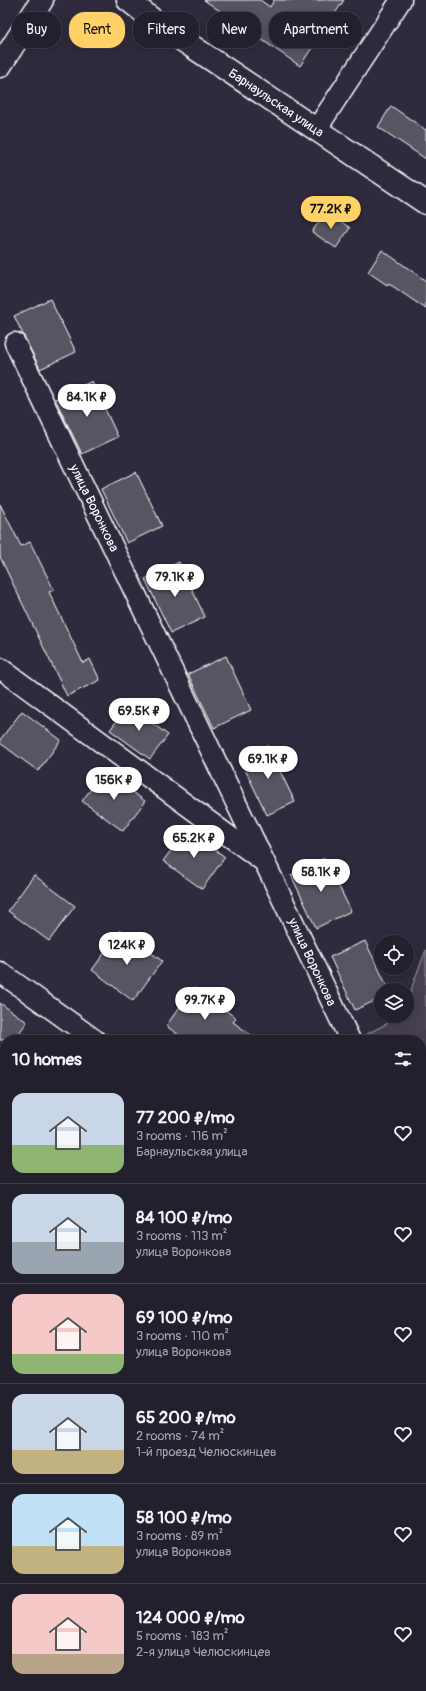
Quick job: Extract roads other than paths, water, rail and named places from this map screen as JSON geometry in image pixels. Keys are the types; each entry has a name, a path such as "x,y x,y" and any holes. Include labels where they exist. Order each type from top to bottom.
{"main road":[{"path":"0,66 42,0"},
{"name":"Барнаульская улица","path":"128,0 157,22 426,203"}],"street":[{"path":"316,130 401,0"},
{"name":"улица Воронкова","path":"15,343 348,1035"},
{"path":"0,668 265,863"},
{"path":"0,972 88,1035"}]}
